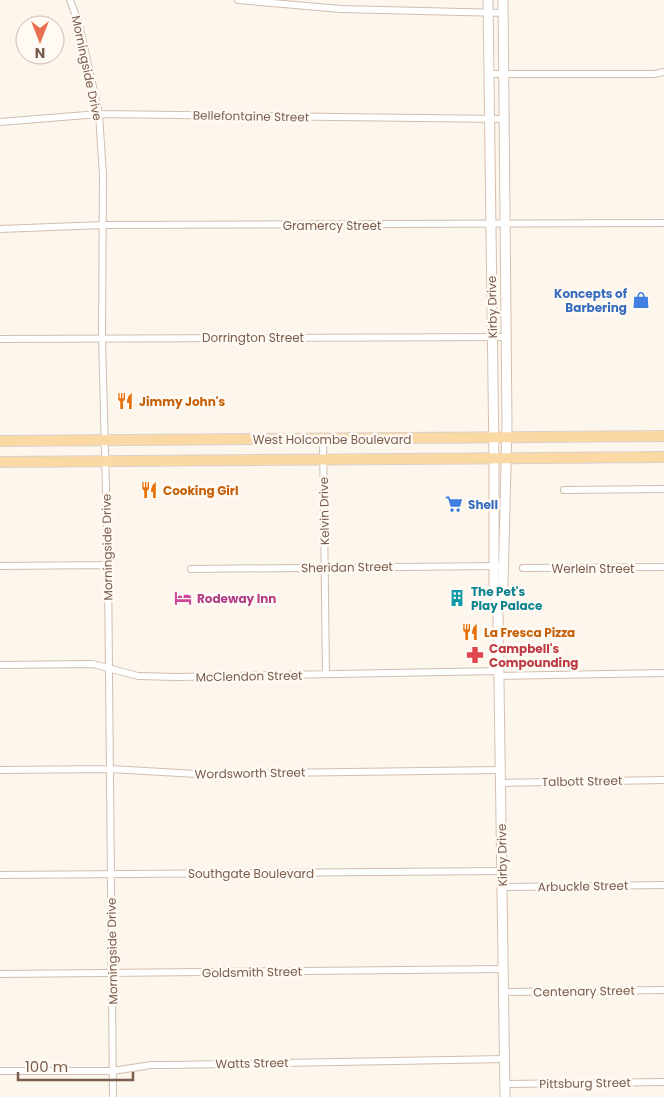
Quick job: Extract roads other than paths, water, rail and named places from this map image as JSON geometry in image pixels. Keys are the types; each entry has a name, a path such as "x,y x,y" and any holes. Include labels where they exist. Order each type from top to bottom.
{"main road":[{"name":"Kirby Drive","path":"488,0 494,459 493,566 498,613 505,1097"},
{"name":"Kirby Drive","path":"498,613 503,586 506,438 503,0"},
{"name":"West Holcombe Boulevard","path":"0,441 664,436"},
{"name":"West Holcombe Boulevard","path":"0,462 664,457"}],"street":[{"name":"Morningside Drive","path":"70,0 79,24 99,114 103,176 102,338 108,565 113,1097"},
{"path":"238,0 342,9 503,13"},
{"path":"489,74 654,74 664,72"},
{"name":"Bellefontaine Street","path":"0,122 99,114 503,119"},
{"name":"Gramercy Street","path":"0,229 103,225 664,223"},
{"name":"Dorrington Street","path":"0,338 506,337"},
{"name":"Kelvin Drive","path":"323,439 326,674"},
{"path":"564,490 664,489"},
{"path":"0,566 108,565"},
{"name":"Sheridan Street","path":"191,569 503,566"},
{"name":"Werlein Street","path":"523,568 664,568"},
{"name":"McClendon Street","path":"0,665 93,664 130,674 155,676 664,673"},
{"name":"Wordsworth Street","path":"0,770 110,769 196,774 500,770"},
{"name":"Talbott Street","path":"501,783 664,780"},
{"name":"Southgate Boulevard","path":"0,875 502,871"},
{"name":"Arbuckle Street","path":"502,887 664,885"},
{"name":"Goldsmith Street","path":"0,974 504,969"},
{"name":"Centenary Street","path":"504,992 664,990"},
{"name":"Watts Street","path":"0,1071 113,1071 170,1064 505,1059"},
{"name":"Pittsburg Street","path":"505,1084 664,1082"}],"place":[{"name":"Koncepts of Barbering","path":"641,300"},
{"name":"Jimmy John's","path":"125,401"},
{"name":"Cooking Girl","path":"149,490"},
{"name":"Shell","path":"454,504"},
{"name":"Rodeway Inn","path":"183,598"},
{"name":"The Pet's Play Palace","path":"457,598"},
{"name":"La Fresca Pizza","path":"470,632"},
{"name":"Campbell's Compounding","path":"475,655"}]}
